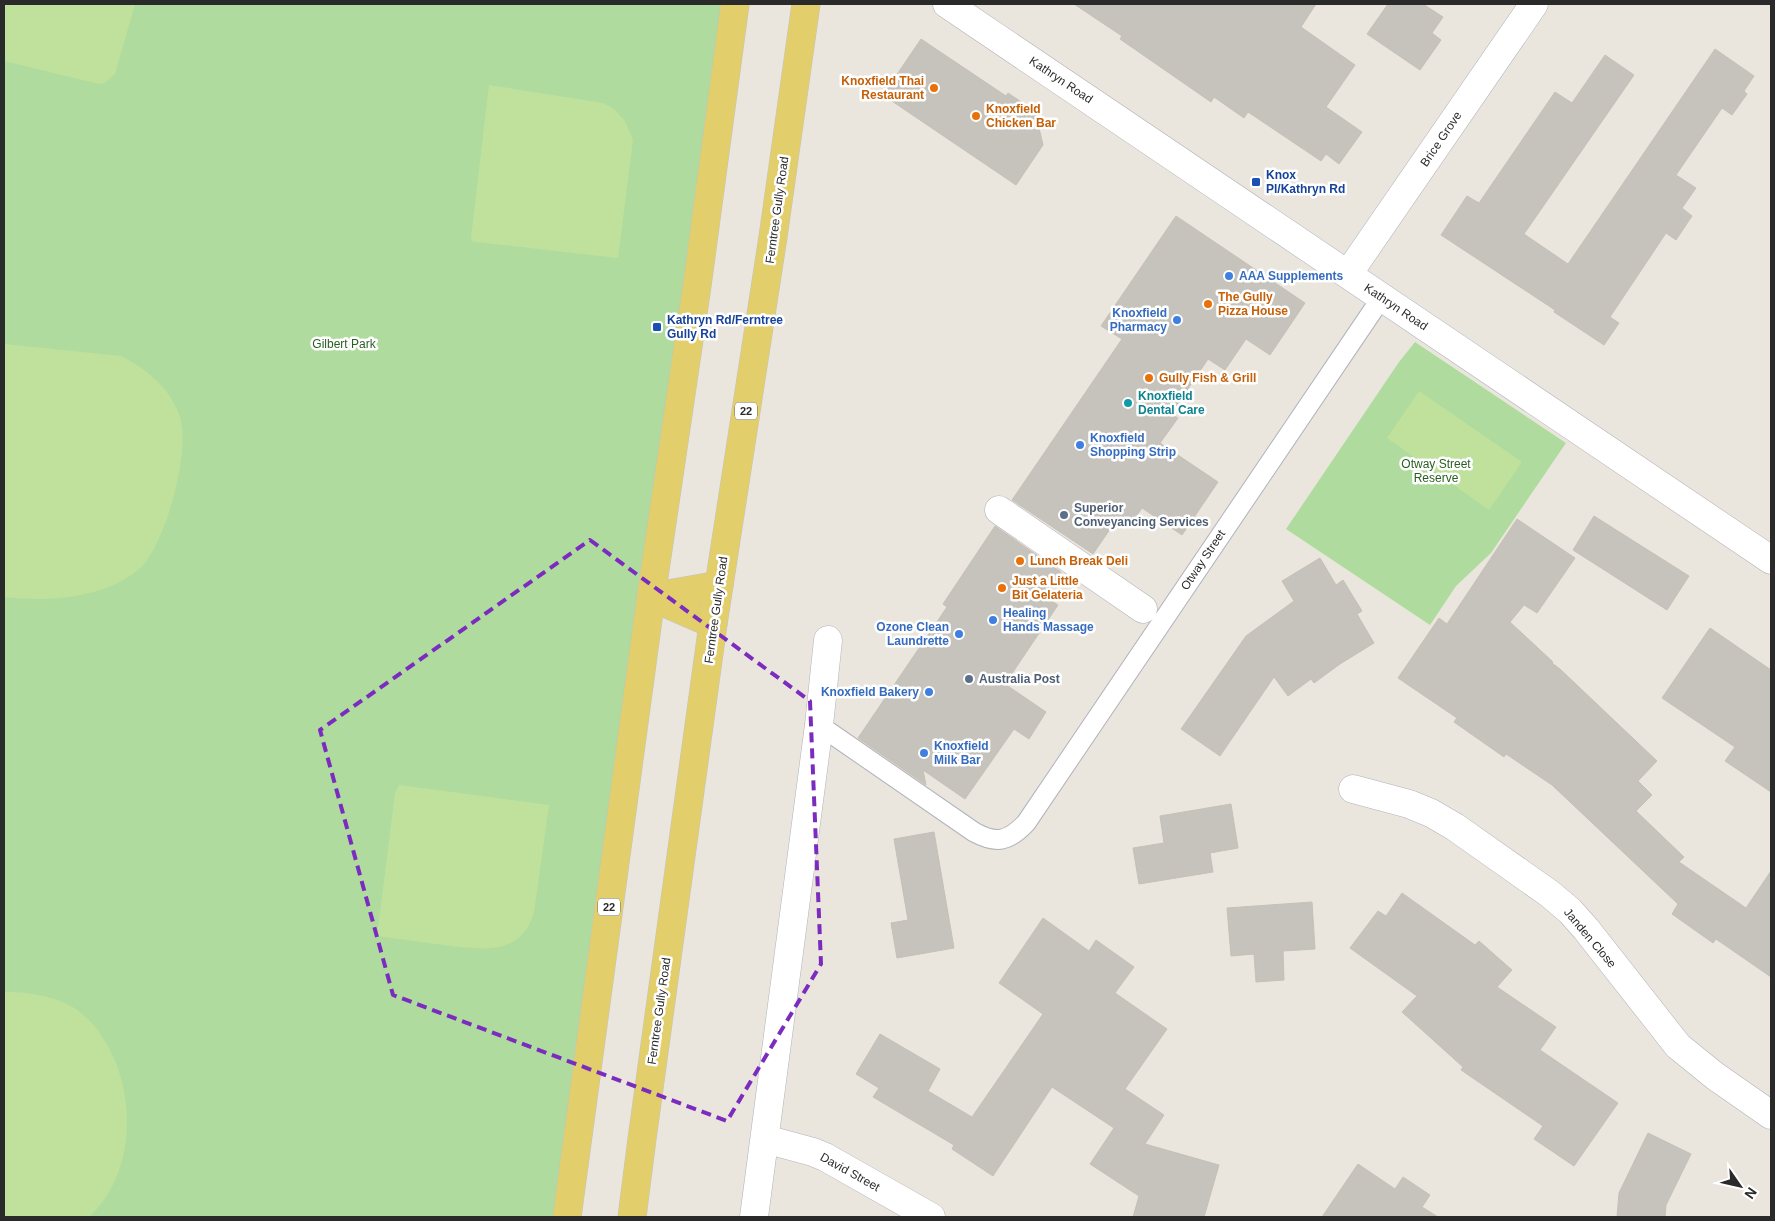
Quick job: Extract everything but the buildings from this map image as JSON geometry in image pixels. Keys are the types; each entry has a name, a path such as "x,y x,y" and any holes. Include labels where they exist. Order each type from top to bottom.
{"main road":[{"name":"22","path":"567,1217 735,4"},
{"name":"Ferntree Gully Road","path":"632,1217 713,624 774,237 806,4"},
{"path":"652,597 719,585"},
{"path":"652,597 713,624"}],"street":[{"name":"Kathryn Road","path":"947,4 1771,560"},
{"name":"Brice Grove","path":"1348,274 1534,4"},
{"path":"999,510 1143,609"},
{"path":"754,1217 819,725 828,640"},
{"name":"Janden Close","path":"1353,788 1409,804 1431,813 1456,827 1550,894 1570,911 1586,929 1678,1046 1715,1076 1771,1115"},
{"name":"David Street","path":"765,1138 825,1157 930,1217"}],"lane":[{"name":"Otway Street","path":"819,725 983,837 997,840 1013,835 1026,824 1382,297"}],"highlighted area":[{"path":"590,540 810,701 821,964 727,1121 393,995 320,730"}],"green space":[{"name":"Gilbert Park","path":"4,4 735,4 567,1217 4,1217"},
{"path":"4,4 135,4 115,74 104,83 99,84 4,61"},
{"path":"489,85 603,103 614,109 625,121 633,140 618,258 473,242 471,238"},
{"name":"Otway Street Reserve","path":"1415,342 1566,443 1491,553 1456,586 1430,625 1286,529 1399,362"},
{"path":"4,344 121,356 140,367 156,380 176,407 180,417 182,432 182,452 173,498 158,542 148,559 138,570 124,580 91,593 74,596 38,599 4,597"},
{"path":"1419,391 1522,462 1489,510 1387,438"},
{"path":"399,785 549,805 534,912 528,927 520,937 509,944 498,947 471,948 377,936 395,793"},
{"path":"4,992 47,997 78,1010 103,1038 116,1062 124,1089 127,1117 125,1145 118,1172 106,1196 89,1217 4,1217"}],"place":[{"name":"Knoxfield Thai Restaurant","path":"934,88"},
{"name":"Knoxfield Chicken Bar","path":"976,116"},
{"name":"Knox Pl/Kathryn Rd","path":"1256,182"},
{"name":"AAA Supplements","path":"1229,276"},
{"name":"The Gully Pizza House","path":"1208,304"},
{"name":"Knoxfield Pharmacy","path":"1177,320"},
{"name":"Kathryn Rd/Ferntree Gully Rd","path":"657,327"},
{"name":"Gully Fish & Grill","path":"1149,378"},
{"name":"Knoxfield Dental Care","path":"1128,403"},
{"name":"Knoxfield Shopping Strip","path":"1080,445"},
{"name":"Superior Conveyancing Services","path":"1064,515"},
{"name":"Lunch Break Deli","path":"1020,561"},
{"name":"Just a Little Bit Gelateria","path":"1002,588"},
{"name":"Healing Hands Massage","path":"993,620"},
{"name":"Ozone Clean Laundrette","path":"959,634"},
{"name":"Australia Post","path":"969,679"},
{"name":"Knoxfield Bakery","path":"929,692"},
{"name":"Knoxfield Milk Bar","path":"924,753"}]}
